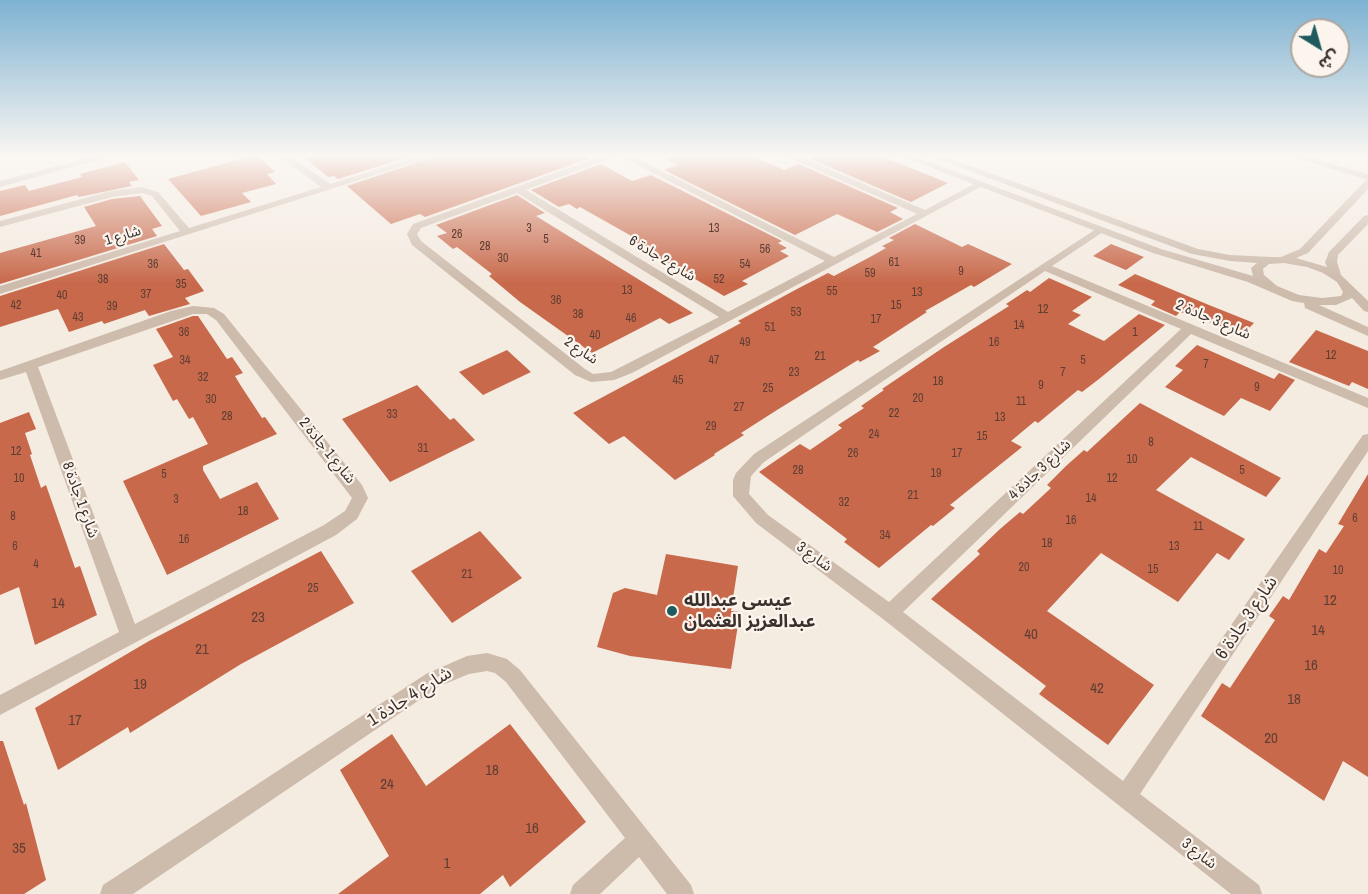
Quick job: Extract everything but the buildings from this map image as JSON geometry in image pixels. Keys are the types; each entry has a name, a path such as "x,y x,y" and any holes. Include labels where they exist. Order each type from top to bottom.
{"street":[{"path":"0,224 94,199"},
{"path":"158,199 187,232"},
{"name":"شارع 1","path":"0,290 294,199"},
{"name":"شارع 2","path":"494,199 422,224 414,229 412,237 416,243 586,375 600,378 620,374 952,199"},
{"name":"شارع 2 جادة 6","path":"533,199 728,317"},
{"path":"709,199 832,261"},
{"path":"890,199 924,213"},
{"path":"1016,199 1176,258 1272,288 1368,332"},
{"path":"1051,199 1196,252 1230,258 1310,264 1335,275 1368,308"},
{"path":"1272,288 1261,279 1257,272 1258,265 1301,253 1352,199"},
{"path":"1335,275 1331,262 1333,254 1368,218"},
{"path":"1331,220 1357,229"},
{"name":"شارع 3","path":"1099,230 759,458 744,473 741,480 741,496 750,508 890,613 1250,894"},
{"name":"شارع 3 جادة 2","path":"1044,267 1368,403"},
{"path":"1287,295 1305,300 1329,302 1346,298 1348,288"},
{"name":"شارع 1 جادة 2","path":"0,376 175,314 200,310 214,312 359,493 359,503 356,509 330,530 0,705"},
{"name":"شارع 3 جادة 4","path":"890,613 1190,328"},
{"name":"شارع 1 جادة 8","path":"30,365 130,636"},
{"name":"شارع 3 جادة 6","path":"1125,797 1368,439"},
{"name":"شارع 4 جادة 1","path":"112,894 426,684 476,662 494,663 510,673 682,894"},
{"path":"582,894 640,840"}],"place":[{"name":"عيسى عبدالله عبدالعزيز العثمان","path":"672,611"}]}
